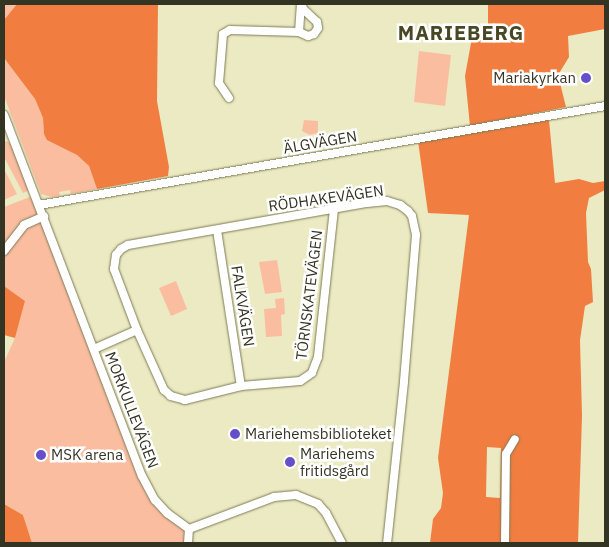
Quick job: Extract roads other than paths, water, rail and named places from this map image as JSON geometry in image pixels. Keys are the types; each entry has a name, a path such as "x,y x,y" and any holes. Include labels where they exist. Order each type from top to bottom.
{"street":[{"path":"229,98 219,83 218,71 221,40 226,31 298,32 308,36 314,34 318,28 315,19 304,10 301,4"},
{"path":"298,32 301,4"},
{"name":"ÄLGVÄGEN","path":"39,205 605,106"},
{"name":"MORKULLEVÄGEN","path":"4,115 7,135 44,216 147,487 168,513 190,529"},
{"name":"RÖDHAKEVÄGEN","path":"137,330 114,268 116,254 128,245 387,201 400,204 412,216 416,235 404,382 387,543"},
{"name":"TÖRNSKATEVÄGEN","path":"137,330 164,390 171,396 185,400 241,386 300,381 306,378 314,369 322,320 334,210"},
{"path":"4,251 24,225 44,216"},
{"name":"FALKVÄGEN","path":"216,230 241,386"},
{"path":"94,348 137,330"},
{"path":"505,543 506,454 515,439"},
{"path":"188,543 190,529 274,497 296,495 318,504 326,513 342,543"}],"place":[{"name":"Mariakyrkan","path":"586,78"},
{"name":"Mariehemsbiblioteket","path":"235,434"},
{"name":"MSK arena","path":"41,455"},
{"name":"Mariehems fritidsgård","path":"290,462"}],"district":[{"name":"MARIEBERG","path":"461,32"}]}
